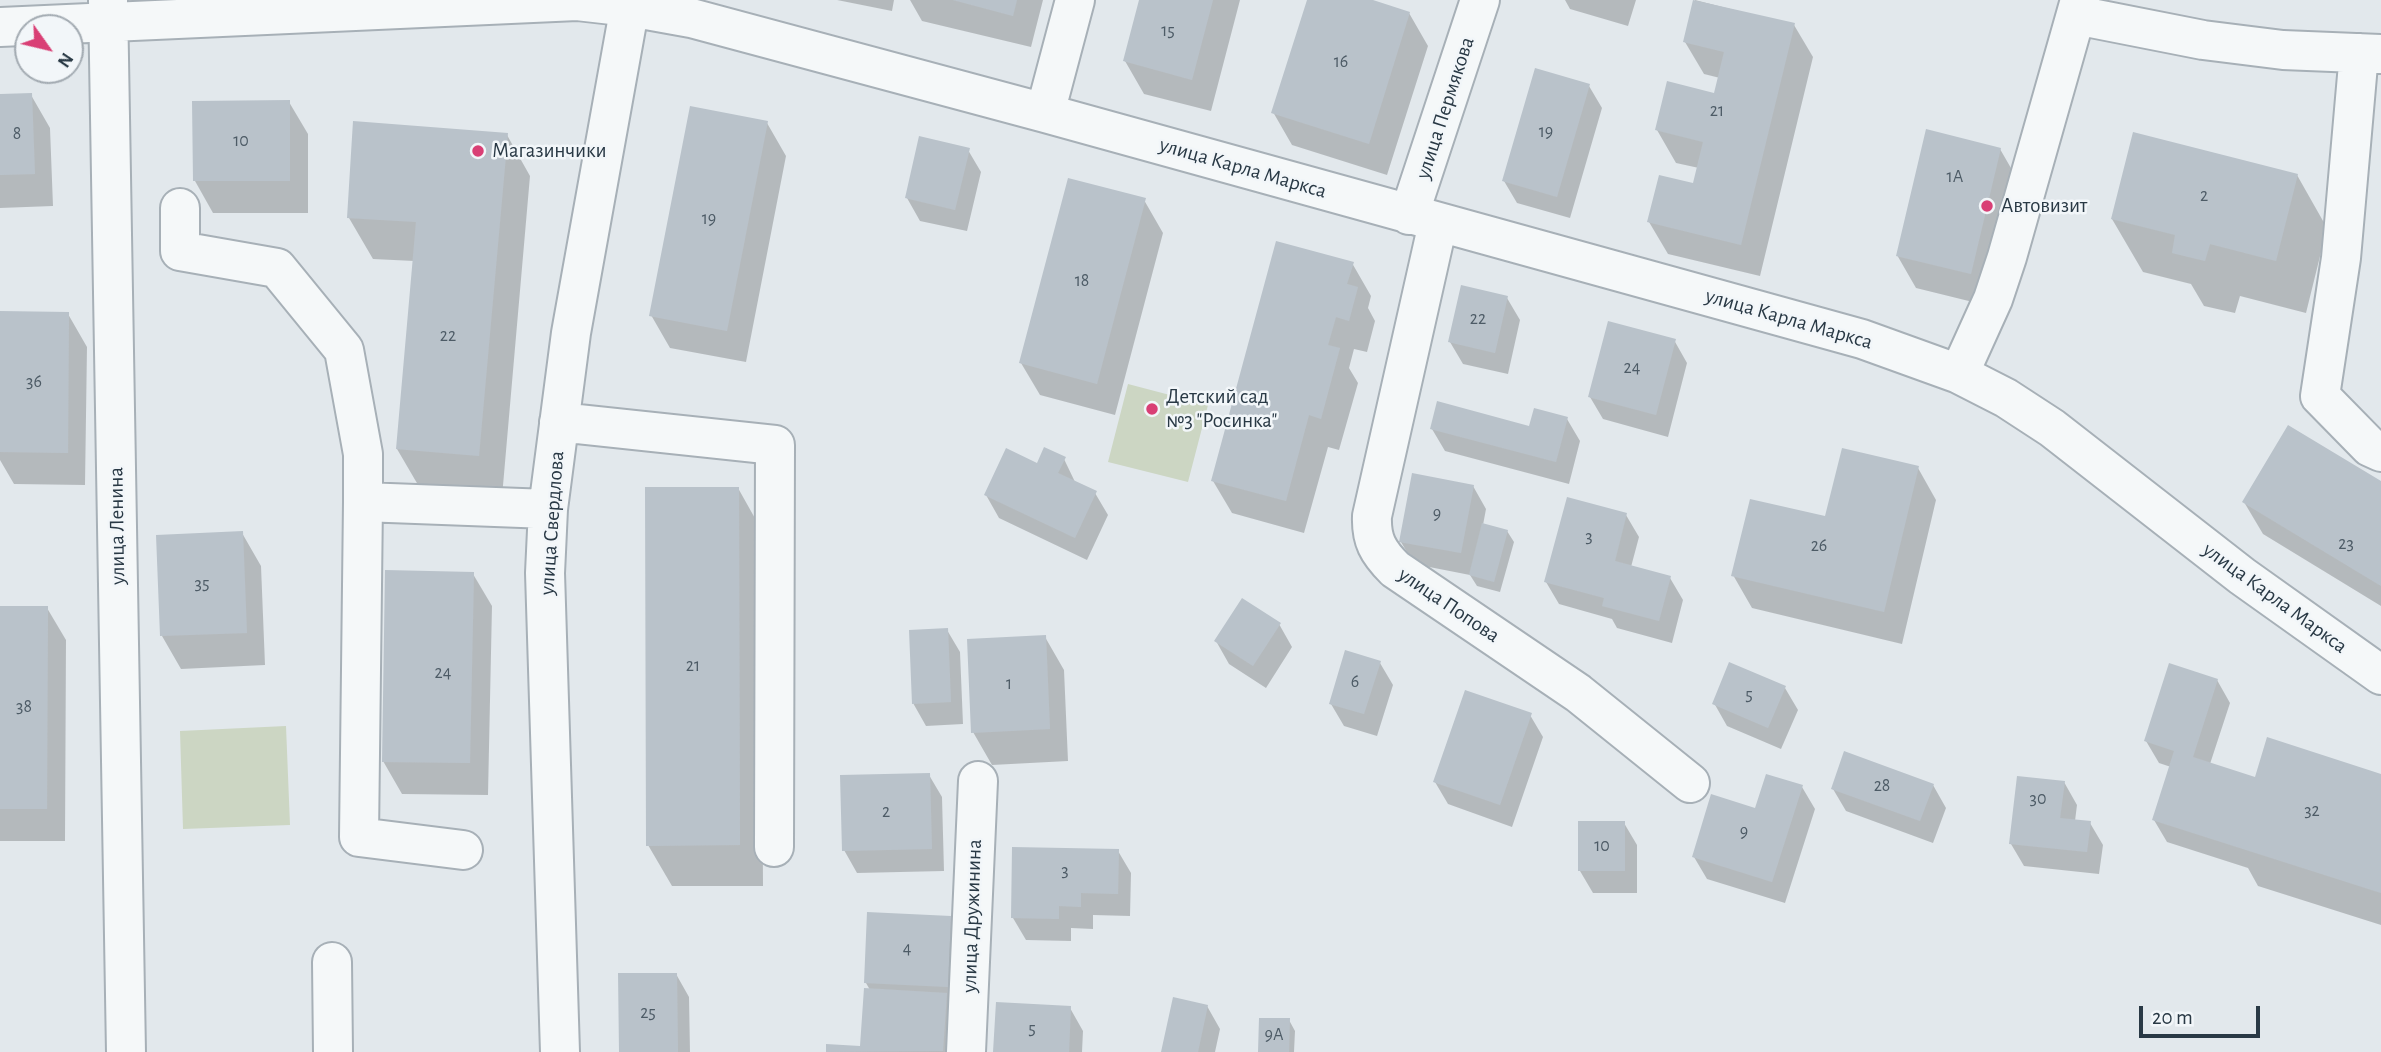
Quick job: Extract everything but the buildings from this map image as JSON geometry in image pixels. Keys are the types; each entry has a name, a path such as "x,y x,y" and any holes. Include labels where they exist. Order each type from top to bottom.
{"street":[{"path":"1045,113 1076,0"},
{"name":"улица Пермякова","path":"1424,219 1480,0"},
{"name":"улица Карла Маркса","path":"0,27 108,10 577,1 631,3 1045,113 1862,339 1959,374 2006,398 2052,428 2242,576 2381,675"},
{"name":"улица Свердлова","path":"560,1052 545,573 548,509 571,333 631,3"},
{"path":"1959,374 1993,299 2007,257 2078,8 2203,40 2283,50 2370,54 2320,396 2370,447 2381,452"},
{"name":"улица Ленина","path":"108,10 126,1052"},
{"path":"180,208 180,251 277,268 344,350 363,454 359,837 463,850"},
{"name":"улица Попова","path":"1424,219 1371,538 1382,556 1395,569 1578,693 1690,783"},
{"path":"559,422 775,445 774,847"},
{"path":"363,502 548,509"},
{"name":"улица Дружинина","path":"967,1052 978,781"},
{"path":"332,962 333,1052"}],"green space":[{"path":"1128,384 1208,405 1188,482 1108,462"},
{"path":"286,726 290,825 183,829 180,731"}],"place":[{"name":"Магазинчики","path":"478,151"},
{"name":"Автовизит","path":"1987,206"},
{"name":"Детский сад №3 \"Росинка\"","path":"1152,409"}]}
